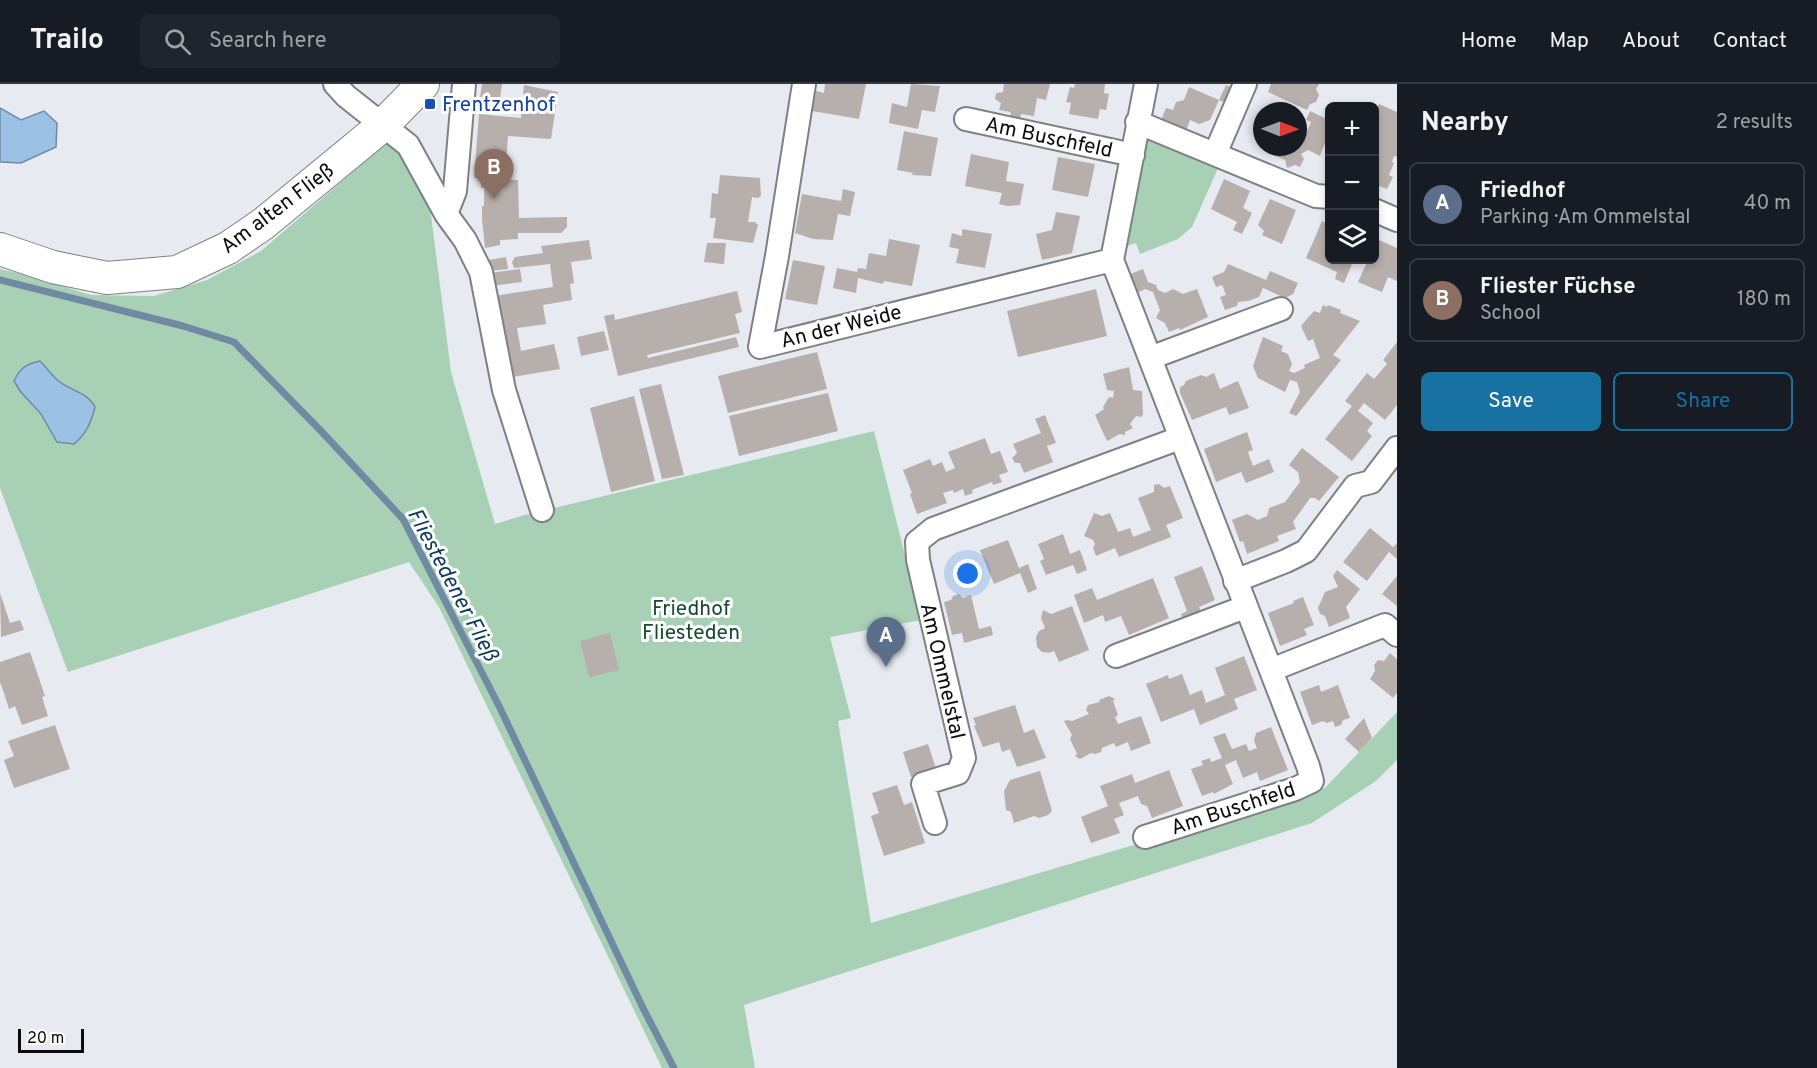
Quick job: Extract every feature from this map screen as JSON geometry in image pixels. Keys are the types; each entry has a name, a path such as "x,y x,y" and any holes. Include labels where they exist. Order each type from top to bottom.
{"main road":[{"name":"Am alten Fließ","path":"0,249 53,267 107,278 177,272 228,248 263,224 382,126 423,84"}],"street":[{"path":"335,84 345,96 408,145 446,214 465,240 481,272 504,390 542,510"},
{"path":"446,214 455,191 464,84"},
{"name":"An der Weide","path":"804,84 777,256 760,346 1112,260"},
{"name":"Am Buschfeld","path":"1145,837 1312,782 1308,766 1112,260 1146,84"},
{"path":"1215,154 1245,84"},
{"name":"Am Buschfeld","path":"966,119 1133,155"},
{"path":"1137,122 1316,196 1325,197"},
{"path":"1150,358 1281,309"},
{"name":"Am Ommelstal","path":"935,823 923,784 958,772 964,758 918,560 917,542 933,529 1180,438"},
{"path":"1235,581 1306,551 1355,486 1371,482 1397,448"},
{"path":"1116,656 1245,607"},
{"path":"1271,670 1385,625 1397,635"}],"green space":[{"path":"1152,137 1219,166 1192,227 1178,239 1140,254 1136,243 1121,248 1147,138"},
{"name":"Friedhof Fliesteden","path":"391,139 429,199 451,372 495,524 874,431 921,620 830,637 851,718 838,721 871,923 1325,788 1397,712 1397,760 1376,781 1312,823 744,1005 755,1068 662,1068 439,607 409,562 68,672 0,488 0,269 91,295 154,296 207,280 261,251"}],"water":[{"path":"0,108 21,120 44,111 57,123 56,147 21,163 0,162"},
{"path":"40,361 56,379 83,394 95,407 88,428 74,444 57,442 41,414 14,381 24,367"}],"building":[{"path":"482,84 502,84 500,99 480,97"},
{"path":"825,84 866,84 859,119 812,111 816,91 824,93"},
{"path":"911,84 940,86 935,112 922,110 918,129 889,123 892,103 907,107"},
{"path":"1004,84 1050,84 1046,100 1037,98 1034,116 1021,114 1020,120 1010,117 1011,112 999,110 1001,103 995,99 996,93 1003,92"},
{"path":"1075,84 1105,84 1104,93 1109,94 1106,110 1100,109 1098,119 1069,114 1071,103 1066,102 1070,87 1074,88"},
{"path":"1271,84 1319,84 1316,89 1319,95 1316,102 1310,104 1307,110 1307,102 1290,102 1268,92"},
{"path":"524,85 558,92 551,139 508,136 505,179 518,180 519,218 567,217 567,227 561,233 518,233 518,239 500,240 500,245 485,248 482,219 484,188 481,188 481,178 474,178 479,114 521,118"},
{"path":"1226,85 1235,89 1228,104 1219,100"},
{"path":"1189,87 1219,100 1210,120 1199,124 1190,120 1186,131 1161,120 1166,108 1173,110 1176,102 1184,100"},
{"path":"1379,104 1397,112 1397,157 1394,156 1392,162 1394,163 1389,175 1393,177 1387,189 1379,186"},
{"path":"1310,111 1325,118 1325,143 1320,156 1307,151 1307,131 1311,122 1307,120"},
{"path":"904,131 938,138 931,176 912,175 913,173 897,170"},
{"path":"971,154 1009,162 1006,181 1024,184 1020,205 999,204 1002,193 965,186"},
{"path":"1276,156 1302,156 1304,159 1300,167 1295,165 1287,168 1285,160"},
{"path":"1058,157 1095,164 1088,197 1052,190"},
{"path":"720,175 760,178 761,196 752,197 748,222 755,222 758,225 753,243 713,238 716,218 710,218 712,193 718,194"},
{"path":"1224,179 1250,191 1243,208 1252,213 1242,234 1233,230 1237,222 1211,209"},
{"path":"843,189 855,192 850,216 838,214 833,240 813,239 795,233 802,194 841,201"},
{"path":"1270,199 1296,210 1282,244 1262,235 1264,231 1258,225"},
{"path":"1056,212 1080,216 1072,253 1042,260 1036,234 1052,230"},
{"path":"1322,221 1325,223 1325,264 1352,264 1344,283 1335,279 1337,272 1306,258"},
{"path":"962,229 992,234 985,268 956,263 959,249 949,247 952,233 962,236"},
{"path":"889,239 920,245 912,286 884,281 883,284 858,278 856,293 833,288 837,268 857,272 858,268 866,269 869,253 886,256"},
{"path":"589,240 592,259 571,262 574,283 570,284 572,300 543,305 546,324 517,328 521,351 554,344 560,369 506,378 494,296 553,287 550,264 514,268 512,262 515,257 543,253 541,246"},
{"path":"1379,240 1397,248 1397,281 1388,277 1382,292 1358,282 1366,264 1379,264"},
{"path":"707,243 726,243 724,264 704,262"},
{"path":"506,257 508,269 489,271 488,260"},
{"path":"793,260 825,266 817,305 785,299"},
{"path":"1228,264 1266,280 1270,271 1298,283 1293,294 1285,298 1263,288 1259,297 1238,302 1237,306 1225,310 1220,297 1226,295 1222,285 1216,287 1212,277 1224,272"},
{"path":"520,269 522,282 492,286 490,273"},
{"path":"1143,269 1148,282 1156,285 1158,290 1165,293 1173,289 1183,294 1197,289 1208,317 1180,330 1179,328 1169,332 1165,323 1156,318 1160,310 1153,292 1145,289 1135,294 1128,275"},
{"path":"1096,289 1107,336 1018,357 1007,311"},
{"path":"737,291 742,312 735,314 740,333 647,355 648,358 736,337 739,347 618,376 604,316 614,314 615,320"},
{"path":"1323,305 1341,310 1340,313 1360,321 1333,355 1341,360 1296,416 1289,413 1300,392 1297,382 1290,380 1285,392 1258,378 1253,366 1263,337 1283,346 1281,351 1288,354 1292,364 1289,371 1294,373 1305,368 1304,365 1320,358 1313,339 1308,341 1301,326 1314,311 1320,313"},
{"path":"604,331 609,350 581,356 577,337"},
{"path":"1397,342 1397,405 1385,420 1364,403 1358,411 1373,423 1367,431 1372,436 1352,461 1325,439 1352,406 1345,401 1367,373 1374,379 1387,364 1383,360"},
{"path":"817,352 827,389 728,413 718,376"},
{"path":"1129,367 1133,390 1142,391 1143,414 1141,417 1136,416 1130,424 1133,428 1125,432 1125,435 1120,434 1107,441 1095,415 1104,409 1109,397 1113,398 1114,391 1107,390 1103,374"},
{"path":"1214,373 1220,389 1238,381 1249,408 1229,415 1226,407 1192,420 1180,393 1180,387 1186,381"},
{"path":"661,384 684,475 662,479 639,389"},
{"path":"828,393 838,431 739,456 729,416"},
{"path":"634,396 655,481 611,492 590,408"},
{"path":"1045,415 1056,443 1047,446 1053,462 1024,473 1020,463 1015,463 1012,458 1017,453 1013,444 1041,433 1035,419"},
{"path":"1247,432 1253,450 1248,452 1253,466 1269,459 1274,472 1246,483 1241,472 1216,482 1204,449"},
{"path":"985,438 991,454 1000,451 1008,472 999,475 1002,482 993,485 992,482 972,490 973,493 965,496 963,489 954,493 953,490 943,493 947,503 917,514 903,470 930,459 933,466 942,462 946,472 955,468 948,452"},
{"path":"1302,448 1339,477 1319,501 1310,498 1293,522 1296,529 1277,536 1279,541 1247,554 1232,520 1247,514 1258,520 1267,516 1269,508 1285,502 1300,482 1298,472 1289,465"},
{"path":"1159,484 1164,488 1170,486 1183,518 1166,525 1171,537 1119,557 1115,548 1096,556 1093,540 1084,536 1094,513 1102,516 1110,513 1118,532 1130,528 1133,537 1151,530 1138,498 1154,492 1154,485"},
{"path":"1370,528 1393,547 1397,543 1397,559 1389,552 1367,581 1343,562"},
{"path":"1063,534 1070,554 1080,550 1087,570 1077,574 1073,565 1046,575 1040,561 1044,559 1038,544"},
{"path":"1008,540 1019,568 1028,564 1037,589 1028,593 1020,573 994,584 980,550"},
{"path":"1202,566 1215,600 1199,607 1203,616 1184,623 1181,614 1187,611 1174,577"},
{"path":"1337,570 1360,589 1346,607 1350,618 1329,627 1325,616 1320,614 1318,608 1325,592 1338,587 1333,576"},
{"path":"1397,576 1397,606 1382,594"},
{"path":"1153,578 1169,618 1129,635 1121,616 1105,622 1103,615 1084,623 1074,595 1092,588 1097,600"},
{"path":"0,593 10,623 20,620 24,630 1,637"},
{"path":"959,594 963,598 971,595 979,629 991,626 993,635 964,643 962,633 952,635 944,602"},
{"path":"1303,597 1314,625 1304,629 1307,635 1280,646 1268,613"},
{"path":"1072,606 1089,650 1059,662 1054,651 1042,652 1037,647 1036,637 1039,631 1045,628 1041,618 1043,610 1051,614"},
{"path":"610,633 619,670 589,677 580,641"},
{"path":"30,652 45,696 42,697 48,716 22,725 15,706 9,709 0,682 0,662"},
{"path":"1390,653 1397,659 1397,693 1393,698 1370,679 1375,671 1374,665 1378,660 1384,661"},
{"path":"1244,656 1257,690 1234,699 1238,709 1200,725 1194,709 1161,722 1146,684 1168,675 1169,679 1182,674 1190,695 1202,690 1206,703 1225,695 1215,668"},
{"path":"1319,685 1321,692 1338,685 1350,718 1343,720 1341,725 1335,727 1333,721 1327,723 1323,721 1312,725 1300,692"},
{"path":"1109,696 1115,699 1113,701 1118,715 1115,717 1118,724 1141,716 1151,743 1131,751 1128,742 1116,747 1114,743 1102,748 1101,752 1091,753 1080,759 1075,756 1077,754 1070,739 1072,735 1064,721 1072,721 1089,714 1086,710 1088,705 1100,702 1099,700"},
{"path":"1015,705 1024,733 1034,729 1046,758 1017,767 1010,749 1002,752 999,742 983,747 973,718"},
{"path":"1364,718 1372,738 1359,752 1345,739"},
{"path":"55,725 70,769 14,788 4,760 14,756 8,741"},
{"path":"1271,727 1288,770 1260,781 1257,772 1243,778 1236,760 1225,765 1233,784 1214,794 1213,792 1202,796 1191,769 1203,765 1201,761 1210,758 1211,762 1222,758 1213,737 1225,733 1232,749 1246,744 1249,751 1257,748 1254,741 1256,733"},
{"path":"928,744 936,769 911,777 903,752"},
{"path":"1169,770 1183,806 1152,818 1147,806 1141,804 1138,796 1119,803 1124,815 1114,819 1120,833 1091,843 1081,817 1108,806 1100,786 1132,774 1135,783"},
{"path":"1040,771 1052,811 1039,818 1034,816 1014,823 1011,812 1006,810 1004,791 1010,780"},
{"path":"897,785 904,805 912,802 925,843 884,856 871,816 879,813 872,793"}],"waterway":[{"name":"Fliestedener Fließ","path":"0,280 183,326 234,342 403,519 499,706 674,1068"}],"place":[{"name":"Frentzenhof","path":"430,104"},
{"name":"Fliester Füchse","path":"494,199"},
{"name":"Friedhof","path":"886,667"}]}
